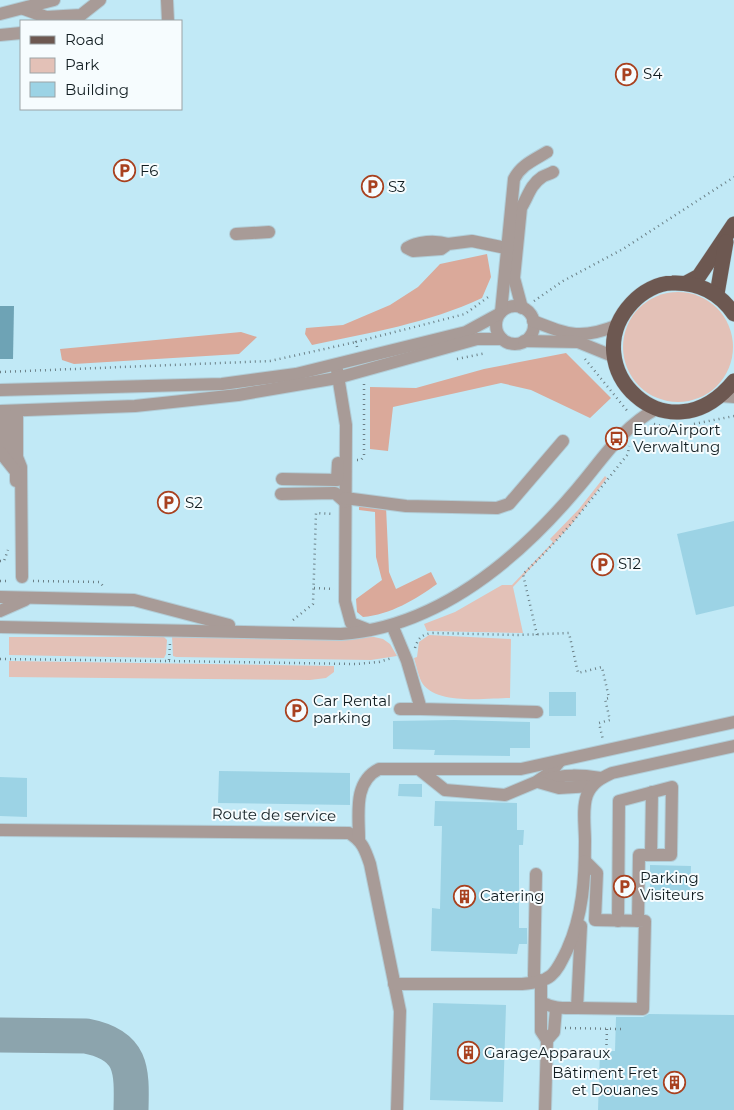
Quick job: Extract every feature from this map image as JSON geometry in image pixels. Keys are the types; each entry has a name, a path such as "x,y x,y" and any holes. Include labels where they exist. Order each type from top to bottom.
{"main road":[{"path":"686,283 699,276 731,228"},
{"path":"716,294 731,228"},
{"path":"734,314 716,294 702,287 686,283 669,283 652,288 638,297 626,310 618,325 614,345 616,365 624,384 638,399 656,409 673,412 690,411 707,406 728,397 734,381"}],"street":[{"path":"24,9 36,0"},
{"path":"24,9 40,0"},
{"path":"0,14 54,0"},
{"path":"24,9 84,6 95,0"},
{"path":"24,9 46,17 81,15 100,0"},
{"path":"167,0 168,20"},
{"path":"0,35 20,33"},
{"path":"502,339 496,329 500,313 509,288 514,278 524,203 528,192 543,176 549,165 525,165 518,170 514,179 511,199 506,248 509,288 535,315 570,334 594,335 618,325"},
{"path":"236,234 269,232"},
{"path":"407,248 413,244 440,242 448,244 472,240 506,248"},
{"path":"363,370 466,332 511,307 527,305"},
{"path":"524,341 532,333 535,315"},
{"path":"0,390 222,384 296,374 363,370 477,339 502,339 513,344 524,341 578,342 615,357"},
{"path":"12,411 135,406 238,395 337,371"},
{"path":"337,371 344,401 346,425 345,601 351,623 370,630"},
{"path":"4,627 341,634 392,625 430,611 481,581 510,560 562,507 617,439 638,418 656,409"},
{"path":"12,411 19,469 19,575"},
{"path":"12,411 5,451 19,469"},
{"path":"346,425 337,450 337,480 281,490 335,494 345,501 406,506 498,508 509,504 564,441"},
{"path":"0,452 2,457 19,469"},
{"path":"0,597 134,600 222,624 281,632"},
{"path":"0,611 27,599"},
{"path":"341,634 341,615 345,601"},
{"path":"392,625 405,654 421,709"},
{"path":"400,708 537,712"},
{"path":"397,1110 400,1011 370,864 364,846 358,839 359,800 365,779 379,769 521,769 734,722"},
{"path":"577,1008 585,861 586,797 596,782 612,773 734,746"},
{"path":"536,782 551,772 560,761"},
{"path":"420,770 445,790 505,795 536,782 558,776 580,775 596,782"},
{"path":"618,921 620,801 672,787 671,855 639,855 638,921"},
{"path":"651,855 652,792"},
{"name":"Route de service","path":"0,830 349,833 358,839"},
{"path":"542,1002 556,1009 643,1009 645,921 595,920 597,873 585,861"},
{"path":"536,874 534,976 541,983 541,1032 547,1040 545,1110"},
{"path":"394,984 541,983 553,974 565,954 573,937 583,896"},
{"path":"547,1040 554,1032 556,1009"}],"path":[{"path":"527,305 563,281 623,249 734,177"},
{"path":"0,372 270,361 356,342 465,314 497,291 522,286 527,305 535,315"},
{"path":"354,468 354,460 361,460 364,456 363,370 356,342"},
{"path":"454,360 488,352"},
{"path":"584,358 629,412 638,418"},
{"path":"537,635 522,574 551,548 576,519 628,454 629,443"},
{"path":"292,622 313,604 316,513"},
{"path":"169,661 170,629"},
{"path":"0,659 356,664 379,662 405,654 414,650 417,641 424,634 537,635 569,633 578,673 602,668 609,698 605,699 610,720 599,723 603,741"},
{"path":"561,1028 621,1029"},
{"path":"606,1060 607,1028"}],"shaded area":[{"path":"0,0 734,0 734,1110 0,1110"},
{"path":"487,254 491,277 482,298 462,307 420,321 312,345 305,334 306,328 343,325 390,305 418,287 440,264"},
{"path":"0,306 14,306 13,359 0,359"},
{"path":"241,332 257,337 239,354 74,364 62,360 60,349"},
{"path":"566,353 611,398 590,418 531,390 501,383 393,407 388,451 370,449 370,387 416,388 484,369"},
{"path":"359,503 386,507 389,572 396,589 431,572 437,584 393,610 363,617 357,612 356,599 382,580 376,557 375,512 359,510"}],"green space":[{"path":"678,292 699,296 717,308 729,326 733,347 729,368 717,386 699,398 678,402 657,398 639,386 627,368 623,347 627,326 639,308 657,296"},
{"path":"605,476 607,478 571,525 513,587 523,633 427,631 424,624 455,612 502,585 512,585 553,542 550,539 579,509"},
{"path":"429,635 511,639 510,698 461,699 437,694 428,689 421,681 414,658 417,657 419,642"},
{"path":"172,636 374,637 383,639 390,644 397,656 371,660 176,657 173,656"},
{"path":"9,637 164,637 167,640 164,658 9,655"},
{"path":"9,661 334,666 334,672 326,678 310,680 9,677"}],"building":[{"path":"734,521 734,606 696,615 677,534"},
{"path":"549,692 576,692 576,716 549,716"},
{"path":"393,721 530,722 530,748 510,748 510,756 434,755 435,750 393,749"},
{"path":"219,771 350,773 350,805 218,803"},
{"path":"0,777 27,778 27,817 0,816"},
{"path":"399,784 422,784 422,797 398,796"},
{"path":"435,801 517,803 517,830 524,830 523,845 519,845 519,928 527,928 527,944 519,944 517,954 431,951 432,908 440,909 442,826 434,826"},
{"path":"650,865 691,866 690,894 650,893"},
{"name":"GarageApparaux","path":"433,1003 506,1005 503,1102 430,1100"},
{"name":"Bâtiment Fret et Douanes","path":"649,1014 734,1015 734,1110 598,1110 600,1051 615,1051 616,1017 643,1017"}],"taxiway":[{"path":"0,1035 86,1036 113,1046 121,1053 130,1071 131,1110"}],"place":[{"name":"S4","path":"627,74"},
{"name":"F6","path":"124,171"},
{"name":"S3","path":"372,187"},
{"name":"EuroAirport Verwaltung","path":"617,439"},
{"name":"S2","path":"169,503"},
{"name":"S12","path":"602,564"},
{"name":"Car Rental parking","path":"297,710"},
{"name":"Parking Visiteurs","path":"624,887"},
{"name":"Catering","path":"464,896"},
{"name":"GarageApparaux","path":"468,1053"},
{"name":"Bâtiment Fret et Douanes","path":"674,1082"}]}
